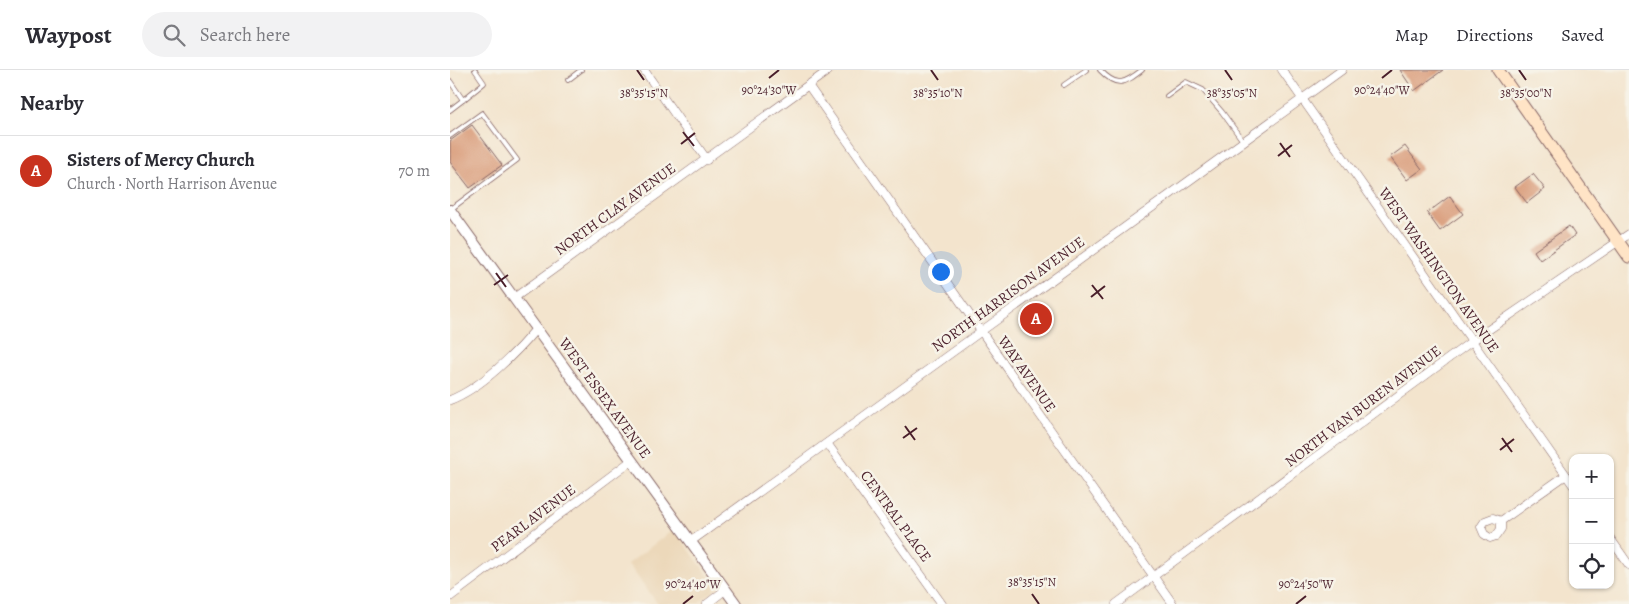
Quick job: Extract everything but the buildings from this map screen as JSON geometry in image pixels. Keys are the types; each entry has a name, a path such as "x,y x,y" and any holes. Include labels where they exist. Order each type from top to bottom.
{"main road":[{"path":"1498,70 1629,257"}],"street":[{"path":"644,70 707,160"},
{"name":"NORTH CLAY AVENUE","path":"514,298 829,70"},
{"name":"WEST WASHINGTON AVENUE","path":"1282,70 1569,479"},
{"name":"NORTH HARRISON AVENUE","path":"690,542 980,330 1342,70"},
{"name":"WAY AVENUE","path":"808,85 1173,604"},
{"name":"WEST ESSEX AVENUE","path":"450,210 736,604"},
{"name":"NORTH VAN BUREN AVENUE","path":"1116,604 1472,342 1629,234"},
{"path":"450,400 472,388 494,372 516,353 536,328"},
{"name":"CENTRAL PLACE","path":"827,443 942,604"},
{"name":"PEARL AVENUE","path":"450,597 632,460"},
{"path":"1501,521 1566,475"},
{"path":"1614,544 1629,565"},
{"path":"707,604 725,590"}],"lane":[{"path":"450,110 484,82 475,70"},
{"path":"568,80 581,70"},
{"path":"1064,85 1086,70"},
{"path":"1100,70 1116,83 1142,70"},
{"path":"450,81 463,100"},
{"path":"1167,96 1186,82 1203,90 1243,141"},
{"path":"450,136 482,112 517,160 450,210"}],"shaded area":[{"path":"674,529 715,585 712,592 696,604 658,604 628,564"}],"place":[{"name":"Sisters of Mercy Church","path":"1036,319"}]}
